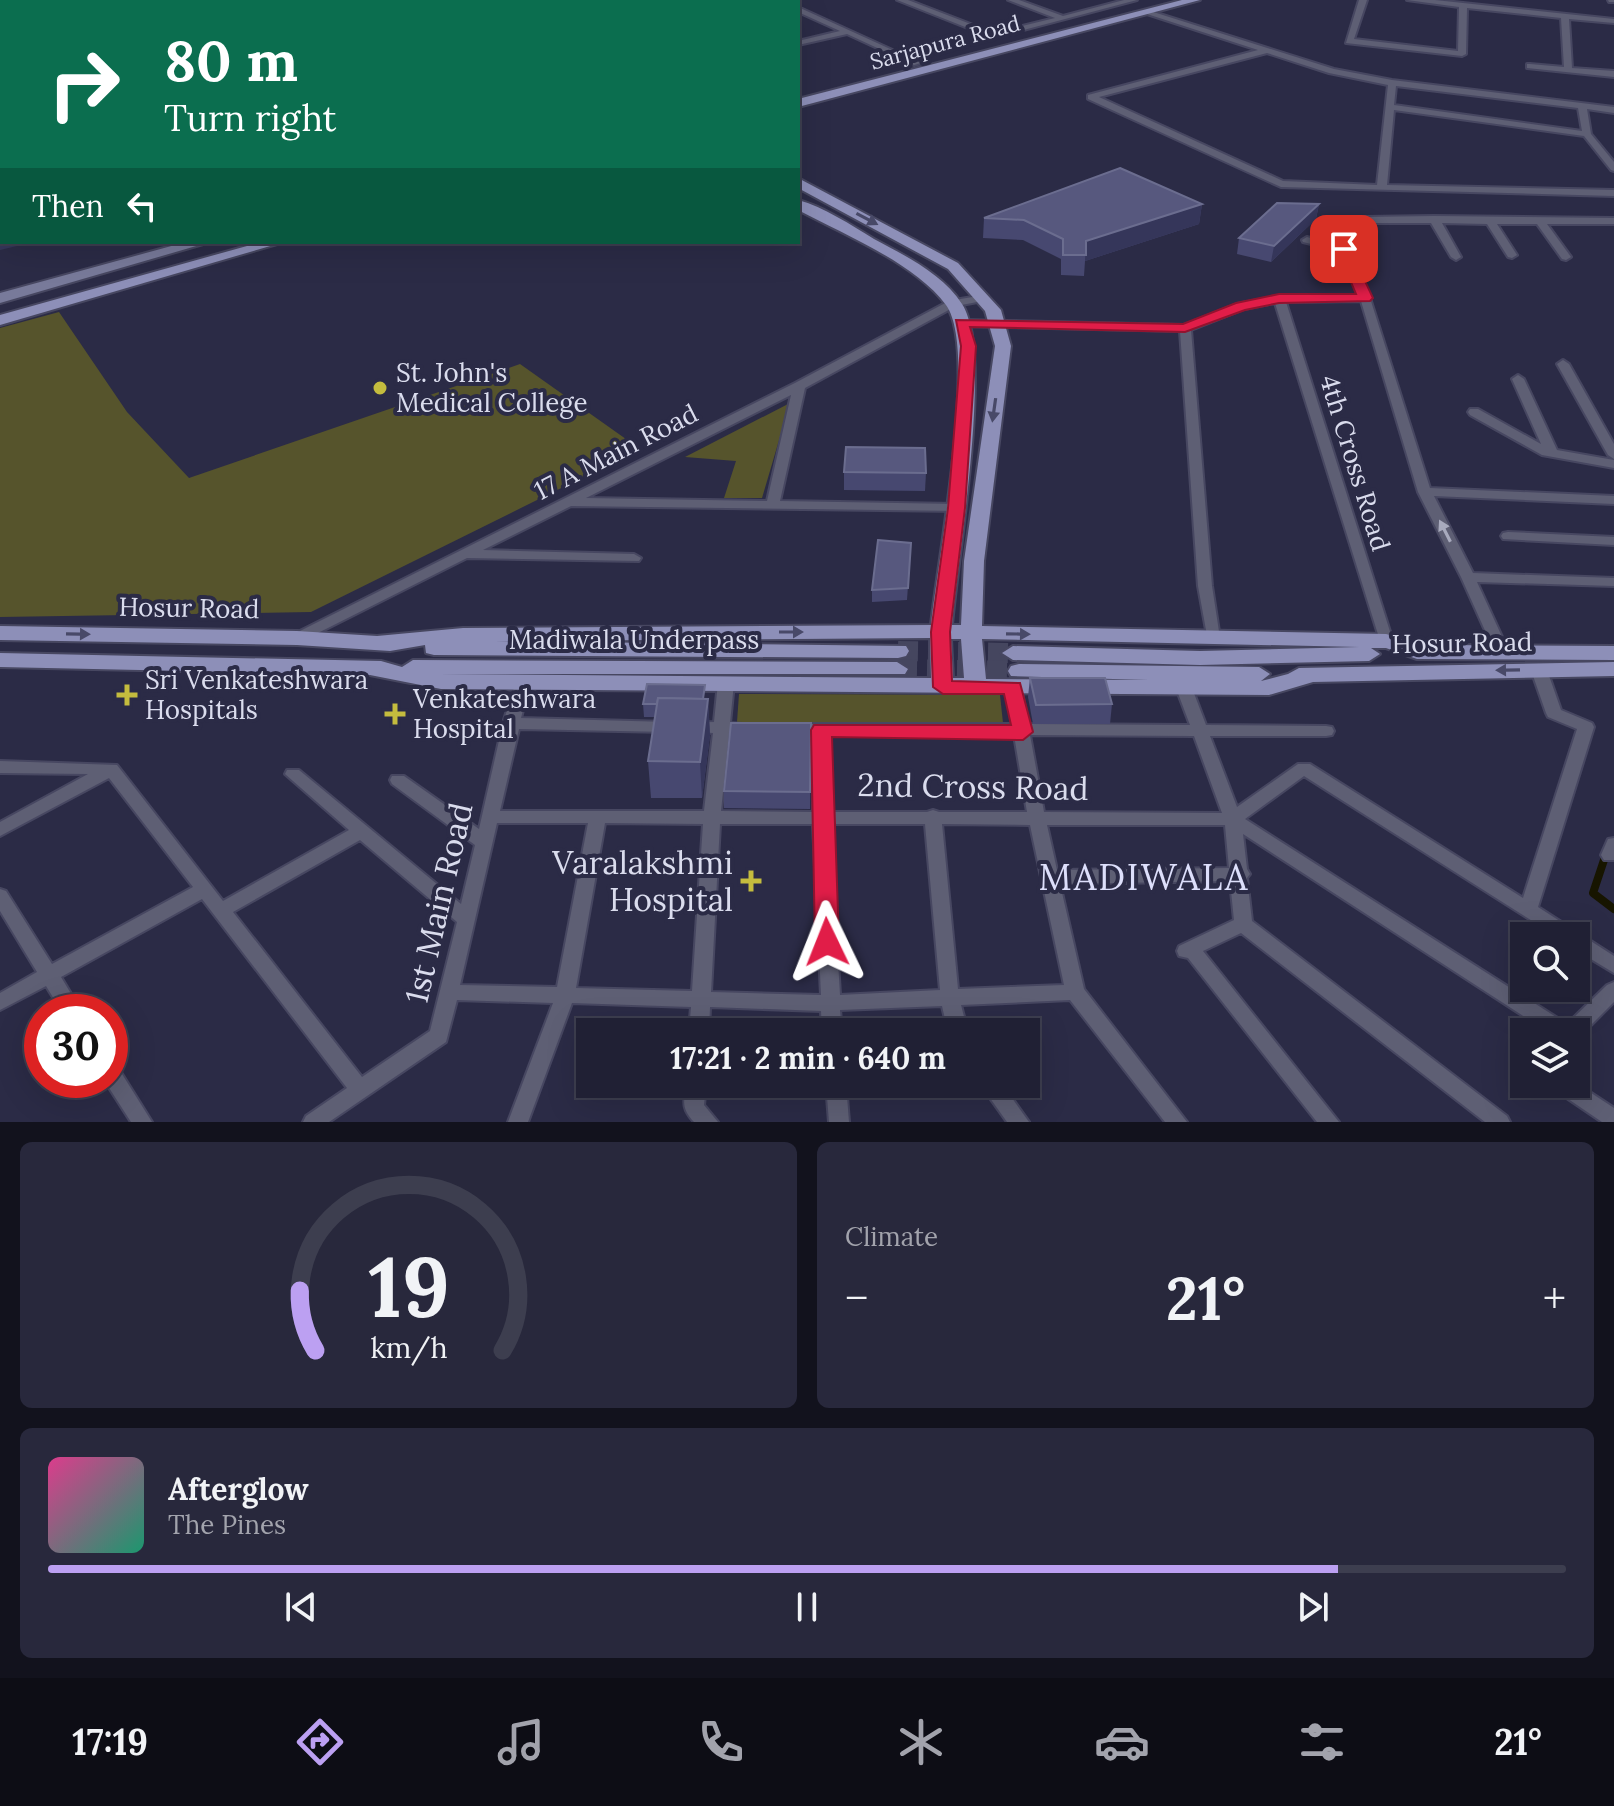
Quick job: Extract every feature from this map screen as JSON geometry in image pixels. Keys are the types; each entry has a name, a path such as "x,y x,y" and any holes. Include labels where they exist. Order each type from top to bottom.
{"main road":[{"name":"Sarjapura Road","path":"800,92 1163,0"},
{"name":"Sarjapura Road","path":"800,102 1195,0"},
{"path":"800,183 953,266 984,298 997,322 1003,346 974,561 971,633 976,687"},
{"path":"800,205 925,276 958,308 969,346 956,508 941,632 943,687"},
{"path":"0,309 239,244"},
{"path":"0,320 270,244"},
{"path":"378,643 463,635 941,632 1386,641 1430,652"},
{"name":"Hosur Road","path":"0,633 297,638 378,643"},
{"name":"Madiwala Underpass","path":"371,668 897,660 455,649 378,643"},
{"path":"0,660 371,668 441,682 976,687 1015,671 1200,658 1430,652"},
{"name":"Hosur Road","path":"1430,652 1614,653"},
{"name":"Hosur Road","path":"1311,675 1614,669"},
{"path":"1015,671 1311,675"},
{"path":"1015,671 1184,688 1269,688 1311,675"}],"street":[{"name":"Sarjapura Road","path":"901,0 993,36 1133,0"},
{"path":"1012,0 1075,22"},
{"path":"1363,0 1349,41 1462,54 1463,5"},
{"path":"1411,0 1614,21"},
{"path":"800,10 917,63"},
{"path":"1150,12 1332,71 1392,83 1614,110"},
{"path":"1565,16 1568,70"},
{"path":"800,43 847,32"},
{"path":"1267,50 1091,97 1281,184 1614,193"},
{"path":"1530,66 1614,74"},
{"path":"1382,188 1392,83"},
{"path":"1582,106 1587,134 1612,163"},
{"path":"1390,107 1587,134"},
{"path":"1434,219 1456,257"},
{"path":"1370,252 1357,226 1359,222 1434,219 1614,221"},
{"path":"1490,220 1512,255"},
{"path":"1539,220 1566,257"},
{"path":"1307,240 1344,249 1365,298 1425,492 1501,652"},
{"path":"0,298 196,244"},
{"name":"17 A Main Road","path":"297,638 799,386 953,303 984,298"},
{"path":"961,323 1185,328 1241,306 1279,299 1365,298"},
{"name":"4th Cross Road","path":"1279,299 1386,641"},
{"path":"1185,328 1205,586 1213,638"},
{"path":"1563,364 1614,455"},
{"path":"1518,379 1552,453"},
{"path":"773,505 799,386"},
{"path":"1474,412 1552,453 1614,464"},
{"path":"1425,492 1614,500"},
{"path":"570,502 956,508"},
{"path":"1508,536 1614,541"},
{"path":"462,554 634,558"},
{"path":"1468,577 1614,582"},
{"path":"1529,908 1586,727 1554,713 1539,670"},
{"path":"1015,671 1037,819 1075,992 1177,1122"},
{"name":"1st Main Road","path":"313,1122 439,1036 522,682"},
{"path":"700,1018 712,816 726,683"},
{"path":"1184,688 1233,819 1241,874 1243,924"},
{"path":"511,723 1023,732 1326,731"},
{"path":"822,730 821,816 831,1018"},
{"path":"0,767 111,769"},
{"path":"1233,819 1304,768 1550,922"},
{"path":"0,830 111,769"},
{"path":"111,769 361,1091"},
{"path":"293,774 466,919"},
{"path":"398,780 484,842"},
{"path":"933,816 950,1000 954,1018"},
{"name":"2nd Cross Road","path":"490,817 1233,819"},
{"path":"518,1122 565,996 598,817"},
{"path":"1233,819 1542,1018"},
{"path":"222,910 361,831"},
{"path":"1050,877 1241,874"},
{"path":"0,1002 204,889"},
{"path":"0,896 60,994"},
{"path":"1243,924 1188,950 1329,1122"},
{"path":"1243,924 1500,1122"},
{"path":"1590,950 1614,966"},
{"path":"1585,1018 1614,990"},
{"path":"448,992 829,1003 950,1000 1075,992"},
{"path":"127,1098 142,1122"},
{"path":"695,1098 694,1108 708,1122"},
{"path":"837,1098 839,1122"},
{"path":"1001,1098 1019,1122"},
{"path":"1583,1098 1614,1119"}],"shaded area":[{"path":"59,312 127,412 189,478 520,364 640,449 311,612 0,617 0,328"},
{"path":"790,403 762,498 724,498 736,461 685,457"},
{"path":"739,694 1000,695 1003,723 737,722"}],"building":[{"path":"1120,168 1202,204 1086,241 1086,255 1063,255 1063,239 1024,220 984,218"},
{"path":"1277,203 1319,204 1274,246 1239,238"},
{"path":"846,447 925,448 926,473 844,472"},
{"path":"878,540 911,543 908,588 872,590"},
{"path":"1030,678 1105,678 1112,704 1036,705"},
{"path":"647,684 705,685 703,699 658,698 657,704 643,704"},
{"path":"658,698 708,699 700,762 648,761"},
{"path":"731,723 811,723 810,792 724,791"}],"waterway":[{"path":"1606,854 1593,893 1614,909"}],"tunnel":[{"path":"898,651 1013,653"},
{"path":"897,669 1019,671"}],"place":[{"name":"St. John's Medical College","path":"380,388"},
{"name":"Sri Venkateshwara Hospitals","path":"127,695"},
{"name":"Venkateshwara Hospital","path":"395,714"},
{"name":"Varalakshmi Hospital","path":"751,881"}],"district":[{"name":"MADIWALA","path":"1144,877"}],"route":[{"path":"827,942 821,816 822,730 1023,732 1013,687 943,687 941,632 956,508 969,346 961,323 1185,328 1241,306 1279,299 1365,298 1344,249"}]}
